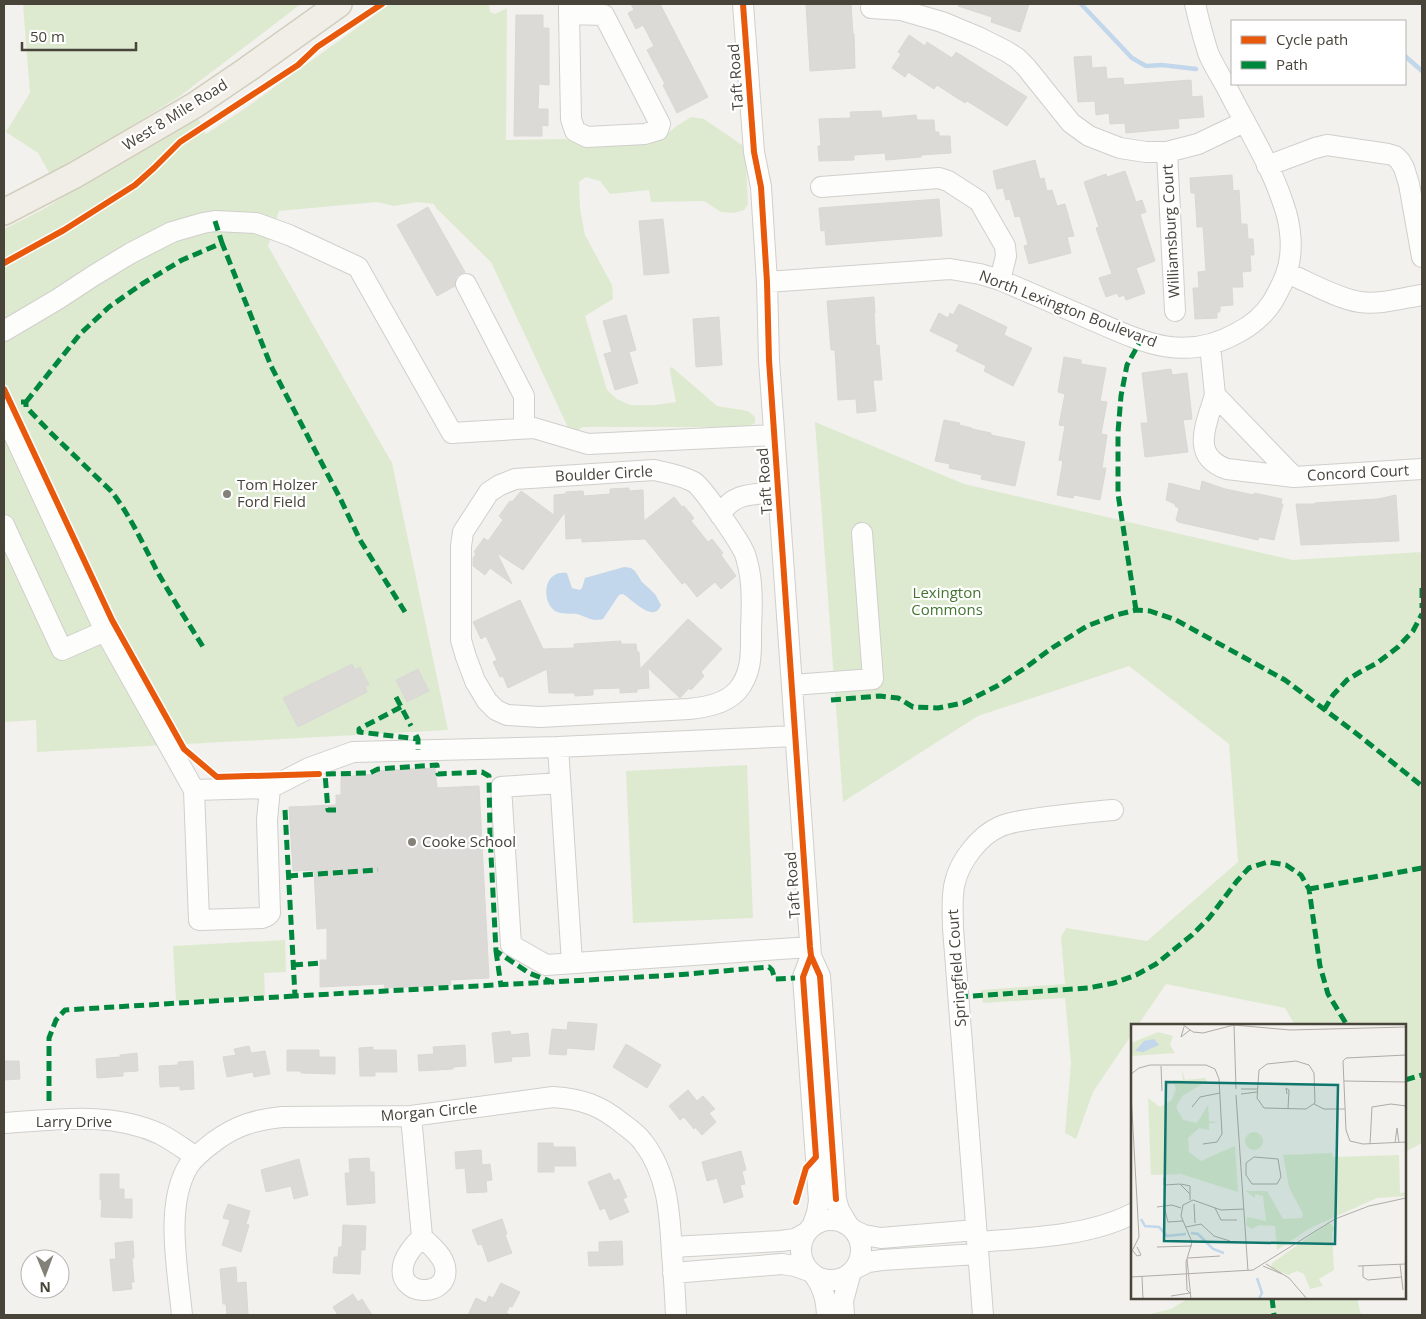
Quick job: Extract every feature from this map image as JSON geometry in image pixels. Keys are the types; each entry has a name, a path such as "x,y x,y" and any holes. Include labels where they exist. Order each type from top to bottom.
{"main road":[{"name":"West 8 Mile Road","path":"4,212 75,175 195,105 339,4"}],"street":[{"name":"Taft Road","path":"743,4 754,152 761,187 767,282 769,360 810,951 820,976 836,1199 839,1210 852,1228"},
{"name":"North Lexington Boulevard","path":"767,282 950,269 980,274 1000,280 1124,334 1155,345 1187,349 1210,345 1242,331 1270,306 1278,292 1289,261 1288,222 1284,204 1267,166 1210,56 1195,4"},
{"path":"871,8 900,10 942,22 978,37 1017,58 1071,123 1089,136 1120,148 1146,152 1167,152 1198,144 1244,122"},
{"path":"569,9 604,15 660,124 658,130 645,134 587,137 575,131 571,119 569,9"},
{"path":"1267,166 1328,145 1395,156 1404,168 1409,184 1422,258"},
{"name":"Williamsburg Court","path":"1167,152 1175,310"},
{"path":"821,187 939,178 948,181 979,201 1003,240 1006,256 1000,280"},
{"path":"4,331 131,253 172,232 203,223 256,223 289,235 358,267 452,433 534,428 588,444 774,436"},
{"path":"1286,273 1348,299 1361,302 1422,295"},
{"path":"466,284 524,396 524,428"},
{"name":"Concord Court","path":"1210,345 1215,395 1203,438 1206,454 1218,466 1227,469 1294,477 1422,469"},
{"name":"Concord Court","path":"1215,395 1294,477"},
{"path":"4,415 105,631 194,790 199,920 262,918 269,915 266,820 270,788"},
{"name":"Boulder Circle","path":"654,470 677,474 696,484 744,551 750,576 752,609 751,659 746,676 737,691 725,700 709,706 689,709 540,717 501,713 496,710 488,702 474,681 461,640 461,546 463,532 490,492 500,485 515,479 654,470"},
{"path":"696,484 742,496"},
{"path":"720,515 732,500 742,496 778,492"},
{"path":"4,525 62,650 105,631"},
{"path":"792,685 873,679 862,533"},
{"path":"194,790 270,788 309,768 353,752 558,747 795,736"},
{"path":"558,747 572,963"},
{"path":"560,783 501,788 512,945 546,966 572,963 810,951"},
{"name":"Springfield Court","path":"983,1315 953,928 952,898 955,882 959,871 975,844 998,827 1025,820 1113,810"},
{"name":"Taft Road","path":"809,1230 817,1213 819,1201 803,977 810,951"},
{"name":"Morgan Circle","path":"182,1315 174,1230 176,1204 182,1179 189,1165 225,1133 241,1125 261,1119 282,1117 410,1116 553,1097 574,1099 593,1105 632,1131 642,1140 649,1151 663,1179 666,1192 672,1247 676,1315"},
{"path":"410,1116 422,1237"},
{"name":"Larry Drive","path":"4,1123 92,1119 116,1121 160,1134 196,1157"},
{"path":"674,1273 782,1264 794,1266 812,1273 822,1280 832,1281 841,1279 868,1262 977,1242 1061,1235 1086,1230 1131,1214"},
{"path":"672,1247 795,1239 820,1222 829,1220 839,1221 864,1235 881,1238 977,1242"},
{"path":"844,1315 843,1301 853,1272 860,1260 862,1250 860,1239 852,1228"},
{"path":"809,1230 802,1242 801,1253 804,1264 822,1287 827,1315"}],"green space":[{"path":"23,4 301,4 180,96 51,176 38,153 6,132 30,93"},
{"path":"390,4 489,4 490,12 495,14 507,8 506,140 565,139 573,141 609,139 619,145 638,144 661,140 675,127 691,117 704,119 745,147 748,204 744,210 734,213 721,212 704,201 651,202 649,190 610,194 600,181 586,177 579,182 580,209 585,235 612,285 613,299 585,316 607,390 617,399 630,405 655,405 676,402 670,371 672,367 717,406 748,411 755,417 755,423 747,427 583,427 571,434 491,262 434,204 418,202 394,206 377,202 279,211 268,246 392,463 448,730 37,752 36,720 4,722 4,229 40,211 198,118 206,134 250,105"},
{"name":"Lexington Commons","path":"815,422 964,484 1293,560 1422,552 1422,1143 1406,1151 1406,1024 1294,1024 1285,1008 1166,984 1139,1024 1131,1024 1131,1035 1093,1092 1076,1139 1065,1133 1071,1063 1065,998 983,1003 981,990 1065,984 1061,937 1066,928 1147,941 1238,862 1229,744 1129,666 978,716 843,802"},
{"path":"747,765 753,918 633,923 626,771"},
{"path":"285,940 286,972 264,973 265,996 176,1001 173,946"},
{"path":"1187,1299 1357,1299 1361,1315 1146,1315 1171,1309"}],"water":[{"path":"624,567 635,571 642,582 655,594 661,605 658,610 654,612 643,609 623,594 619,595 603,619 592,620 577,614 555,611 548,600 546,594 549,581 559,573 567,573 572,588 580,590 585,578"}],"building":[{"path":"631,4 660,4 708,97 677,113 663,85 665,84 647,50 654,46 643,25 636,29 628,13 634,10"},
{"path":"806,4 851,4 855,68 810,71"},
{"path":"959,4 1029,4 1020,32 991,22 992,17 958,6"},
{"path":"516,15 543,15 543,28 549,28 549,85 539,84 538,109 548,109 548,126 542,125 542,136 514,136"},
{"path":"909,35 925,46 927,42 952,58 956,52 1027,97 1007,126 937,85 934,89 908,72 905,77 892,68 901,54 898,52"},
{"path":"1091,56 1092,68 1106,67 1107,79 1123,78 1124,85 1191,80 1192,97 1202,96 1204,117 1178,119 1179,128 1126,133 1125,123 1110,124 1109,113 1096,115 1095,101 1078,102 1074,57"},
{"path":"881,111 882,118 916,115 917,120 934,120 935,132 939,132 939,136 950,136 951,153 886,160 885,153 854,155 854,160 819,161 818,146 821,146 819,119 851,118 850,112"},
{"path":"1035,160 1040,179 1044,178 1047,191 1052,190 1057,206 1065,204 1074,236 1067,237 1071,253 1029,264 1024,246 1028,245 1020,216 1015,217 1010,199 1006,200 1003,188 997,189 993,171"},
{"path":"1125,171 1136,202 1142,200 1146,212 1140,214 1155,261 1136,268 1145,293 1126,300 1124,295 1119,297 1117,293 1106,297 1099,278 1112,274 1096,228 1099,227 1084,182 1106,174 1107,177"},
{"path":"1232,175 1233,191 1239,190 1241,224 1247,224 1248,239 1253,239 1254,255 1250,255 1251,271 1242,272 1243,287 1232,287 1233,305 1220,306 1217,318 1195,319 1193,288 1199,288 1198,272 1206,271 1203,227 1197,227 1195,193 1191,193 1190,178"},
{"path":"939,199 942,236 826,245 825,230 821,231 819,208"},
{"path":"428,207 465,272 456,277 455,286 437,296 397,225"},
{"path":"663,219 669,273 644,275 639,221"},
{"path":"874,297 876,346 879,345 882,380 873,380 876,411 857,413 856,399 838,400 835,350 831,350 827,301"},
{"path":"959,304 1007,327 1004,335 1032,348 1013,386 984,371 986,366 956,351 959,345 930,331 939,313 948,318 950,313 953,315"},
{"path":"626,315 636,350 629,352 638,383 615,390 604,354 612,352 603,321"},
{"path":"719,317 722,365 696,367 693,319"},
{"path":"1064,357 1081,360 1081,364 1106,368 1100,401 1107,402 1101,434 1107,435 1102,468 1106,468 1100,500 1074,495 1073,498 1057,495 1063,461 1059,460 1065,426 1059,425 1065,394 1058,392"},
{"path":"1171,369 1172,375 1187,373 1192,419 1183,420 1188,452 1145,457 1141,423 1148,423 1142,373"},
{"path":"944,420 960,423 959,425 991,433 991,435 1025,442 1015,486 981,479 982,475 949,468 950,464 935,461"},
{"path":"1202,481 1225,489 1282,499 1281,504 1283,504 1274,540 1259,537 1258,540 1178,522 1176,520 1179,508 1166,500 1169,483 1200,491"},
{"path":"629,488 629,491 643,490 644,521 674,497 694,518 691,521 708,542 712,539 723,553 721,555 736,576 721,589 715,582 697,597 685,582 682,584 645,539 582,542 582,538 566,539 565,512 523,570 497,553 512,584 490,568 485,575 473,566 473,558 476,554 474,552 484,538 488,541 503,520 499,516 510,501 512,502 521,491 554,515 554,495 583,491 584,496 610,494 610,489"},
{"path":"1396,495 1399,541 1301,545 1296,504 1378,499"},
{"path":"520,600 543,649 574,648 574,644 621,641 621,644 636,644 637,652 639,652 640,669 688,619 722,649 701,672 704,676 691,690 689,688 680,698 648,668 649,688 637,689 637,692 620,693 620,688 593,689 593,695 575,696 575,693 549,693 547,669 508,688 503,676 500,677 493,662 497,660 486,636 481,639 473,622"},
{"path":"352,664 355,670 360,667 369,685 365,687 367,692 298,727 283,698"},
{"path":"418,669 429,691 407,702 396,680"},
{"path":"435,768 437,788 479,786 489,978 450,980 451,985 385,988 384,984 320,987 320,960 327,960 327,928 317,929 314,870 293,871 289,807 336,805 336,795 341,795 341,777 377,774 378,771"},
{"path":"568,1022 597,1024 594,1050 567,1048 566,1055 549,1054 552,1029 567,1030"},
{"path":"510,1031 511,1035 528,1033 530,1056 511,1057 512,1061 495,1063 492,1033"},
{"path":"626,1044 661,1065 647,1088 613,1067"},
{"path":"465,1045 466,1066 453,1067 453,1069 419,1071 418,1055 434,1054 433,1047"},
{"path":"249,1046 251,1053 265,1051 270,1074 254,1077 253,1072 227,1077 223,1057 236,1055 234,1049"},
{"path":"373,1047 373,1050 396,1050 397,1072 375,1072 375,1076 360,1076 359,1048"},
{"path":"287,1050 319,1050 319,1057 335,1057 335,1074 287,1071"},
{"path":"137,1053 138,1071 123,1072 123,1076 97,1078 96,1059"},
{"path":"4,1061 19,1061 20,1079 4,1080"},
{"path":"193,1061 194,1089 180,1090 180,1086 160,1087 159,1066 178,1065 178,1062"},
{"path":"688,1090 697,1101 703,1096 715,1109 709,1113 716,1122 702,1135 684,1117 680,1120 669,1106"},
{"path":"538,1143 553,1143 553,1147 575,1147 576,1166 554,1166 554,1172 538,1172"},
{"path":"481,1150 482,1165 490,1164 492,1180 486,1181 487,1192 467,1193 465,1168 456,1169 455,1152"},
{"path":"741,1151 746,1170 742,1171 745,1184 740,1185 743,1197 724,1203 717,1178 707,1181 702,1162"},
{"path":"369,1158 370,1172 374,1172 375,1203 347,1205 345,1173 350,1173 349,1159"},
{"path":"299,1159 308,1195 294,1199 291,1186 266,1192 261,1170"},
{"path":"610,1173 614,1181 619,1179 627,1197 623,1199 629,1212 610,1220 605,1208 600,1210 588,1182"},
{"path":"100,1174 119,1174 119,1189 124,1189 124,1199 132,1199 132,1218 101,1217"},
{"path":"228,1204 250,1211 246,1224 249,1225 241,1252 222,1245 230,1220 223,1218"},
{"path":"502,1219 507,1234 505,1235 512,1253 488,1262 482,1244 478,1245 472,1230"},
{"path":"343,1225 366,1226 365,1250 361,1250 360,1274 333,1273 334,1257 338,1257 339,1247 342,1247"},
{"path":"133,1241 134,1282 131,1282 132,1289 113,1291 110,1259 116,1259 115,1243"},
{"path":"622,1241 623,1265 589,1266 588,1252 599,1252 599,1242"},
{"path":"236,1267 237,1283 246,1282 248,1314 227,1315 226,1304 223,1304 220,1269"},
{"path":"501,1283 520,1292 512,1307 510,1306 506,1313 511,1315 468,1315 476,1298 486,1303 489,1296 493,1298"},
{"path":"353,1294 358,1302 362,1299 372,1315 338,1315 333,1307"}],"waterway":[{"path":"1081,4 1132,58 1146,66 1162,65 1196,69"},
{"path":"1406,57 1422,71"}],"marked path":[{"path":"215,221 222,243"},
{"path":"26,402 80,334 109,307 182,260 222,243 271,366 360,540 405,612"},
{"path":"1136,610 1118,494 1118,432 1121,396 1127,365 1141,340"},
{"path":"21,402 26,402 26,407 118,500 157,571 205,650"},
{"path":"1422,588 1422,608"},
{"path":"831,700 880,696 898,698 913,707 938,708 963,703 997,686 1087,626 1136,610 1150,611 1176,620 1285,680 1422,786"},
{"path":"1324,710 1333,695 1347,680 1377,663 1398,647 1413,631 1422,614"},
{"path":"396,697 411,726"},
{"path":"401,707 359,729 359,732 418,739"},
{"path":"416,735 418,750"},
{"path":"336,810 328,810 325,774 370,773 378,769 437,765 438,774 482,772 489,776 496,951 529,973 552,982 676,975 769,967 775,979 795,978"},
{"path":"285,810 295,996 550,982"},
{"path":"958,997 1088,988 1114,983 1136,975 1156,964 1192,935 1209,918 1249,868 1268,862 1286,865 1301,875 1309,889 1320,966 1328,994 1346,1024"},
{"path":"1309,889 1422,868"},
{"path":"288,876 378,870"},
{"path":"496,951 501,986"},
{"path":"293,965 320,963"},
{"path":"49,1101 49,1038 56,1020 65,1010 295,996"},
{"path":"1406,1080 1422,1075"},
{"path":"1272,1299 1274,1315"}],"cycle path":[{"path":"4,263 64,230 135,185 180,142 298,65 317,47 382,4"},
{"path":"743,4 754,152 761,187 767,282 769,360 810,947 811,956 820,976 836,1199"},
{"path":"4,389 112,620 184,749 217,777 319,774"},
{"path":"796,1202 806,1168 816,1157 803,977 811,956"}],"place":[{"name":"Tom Holzer Ford Field","path":"227,494"},
{"name":"Cooke School","path":"412,842"}]}
